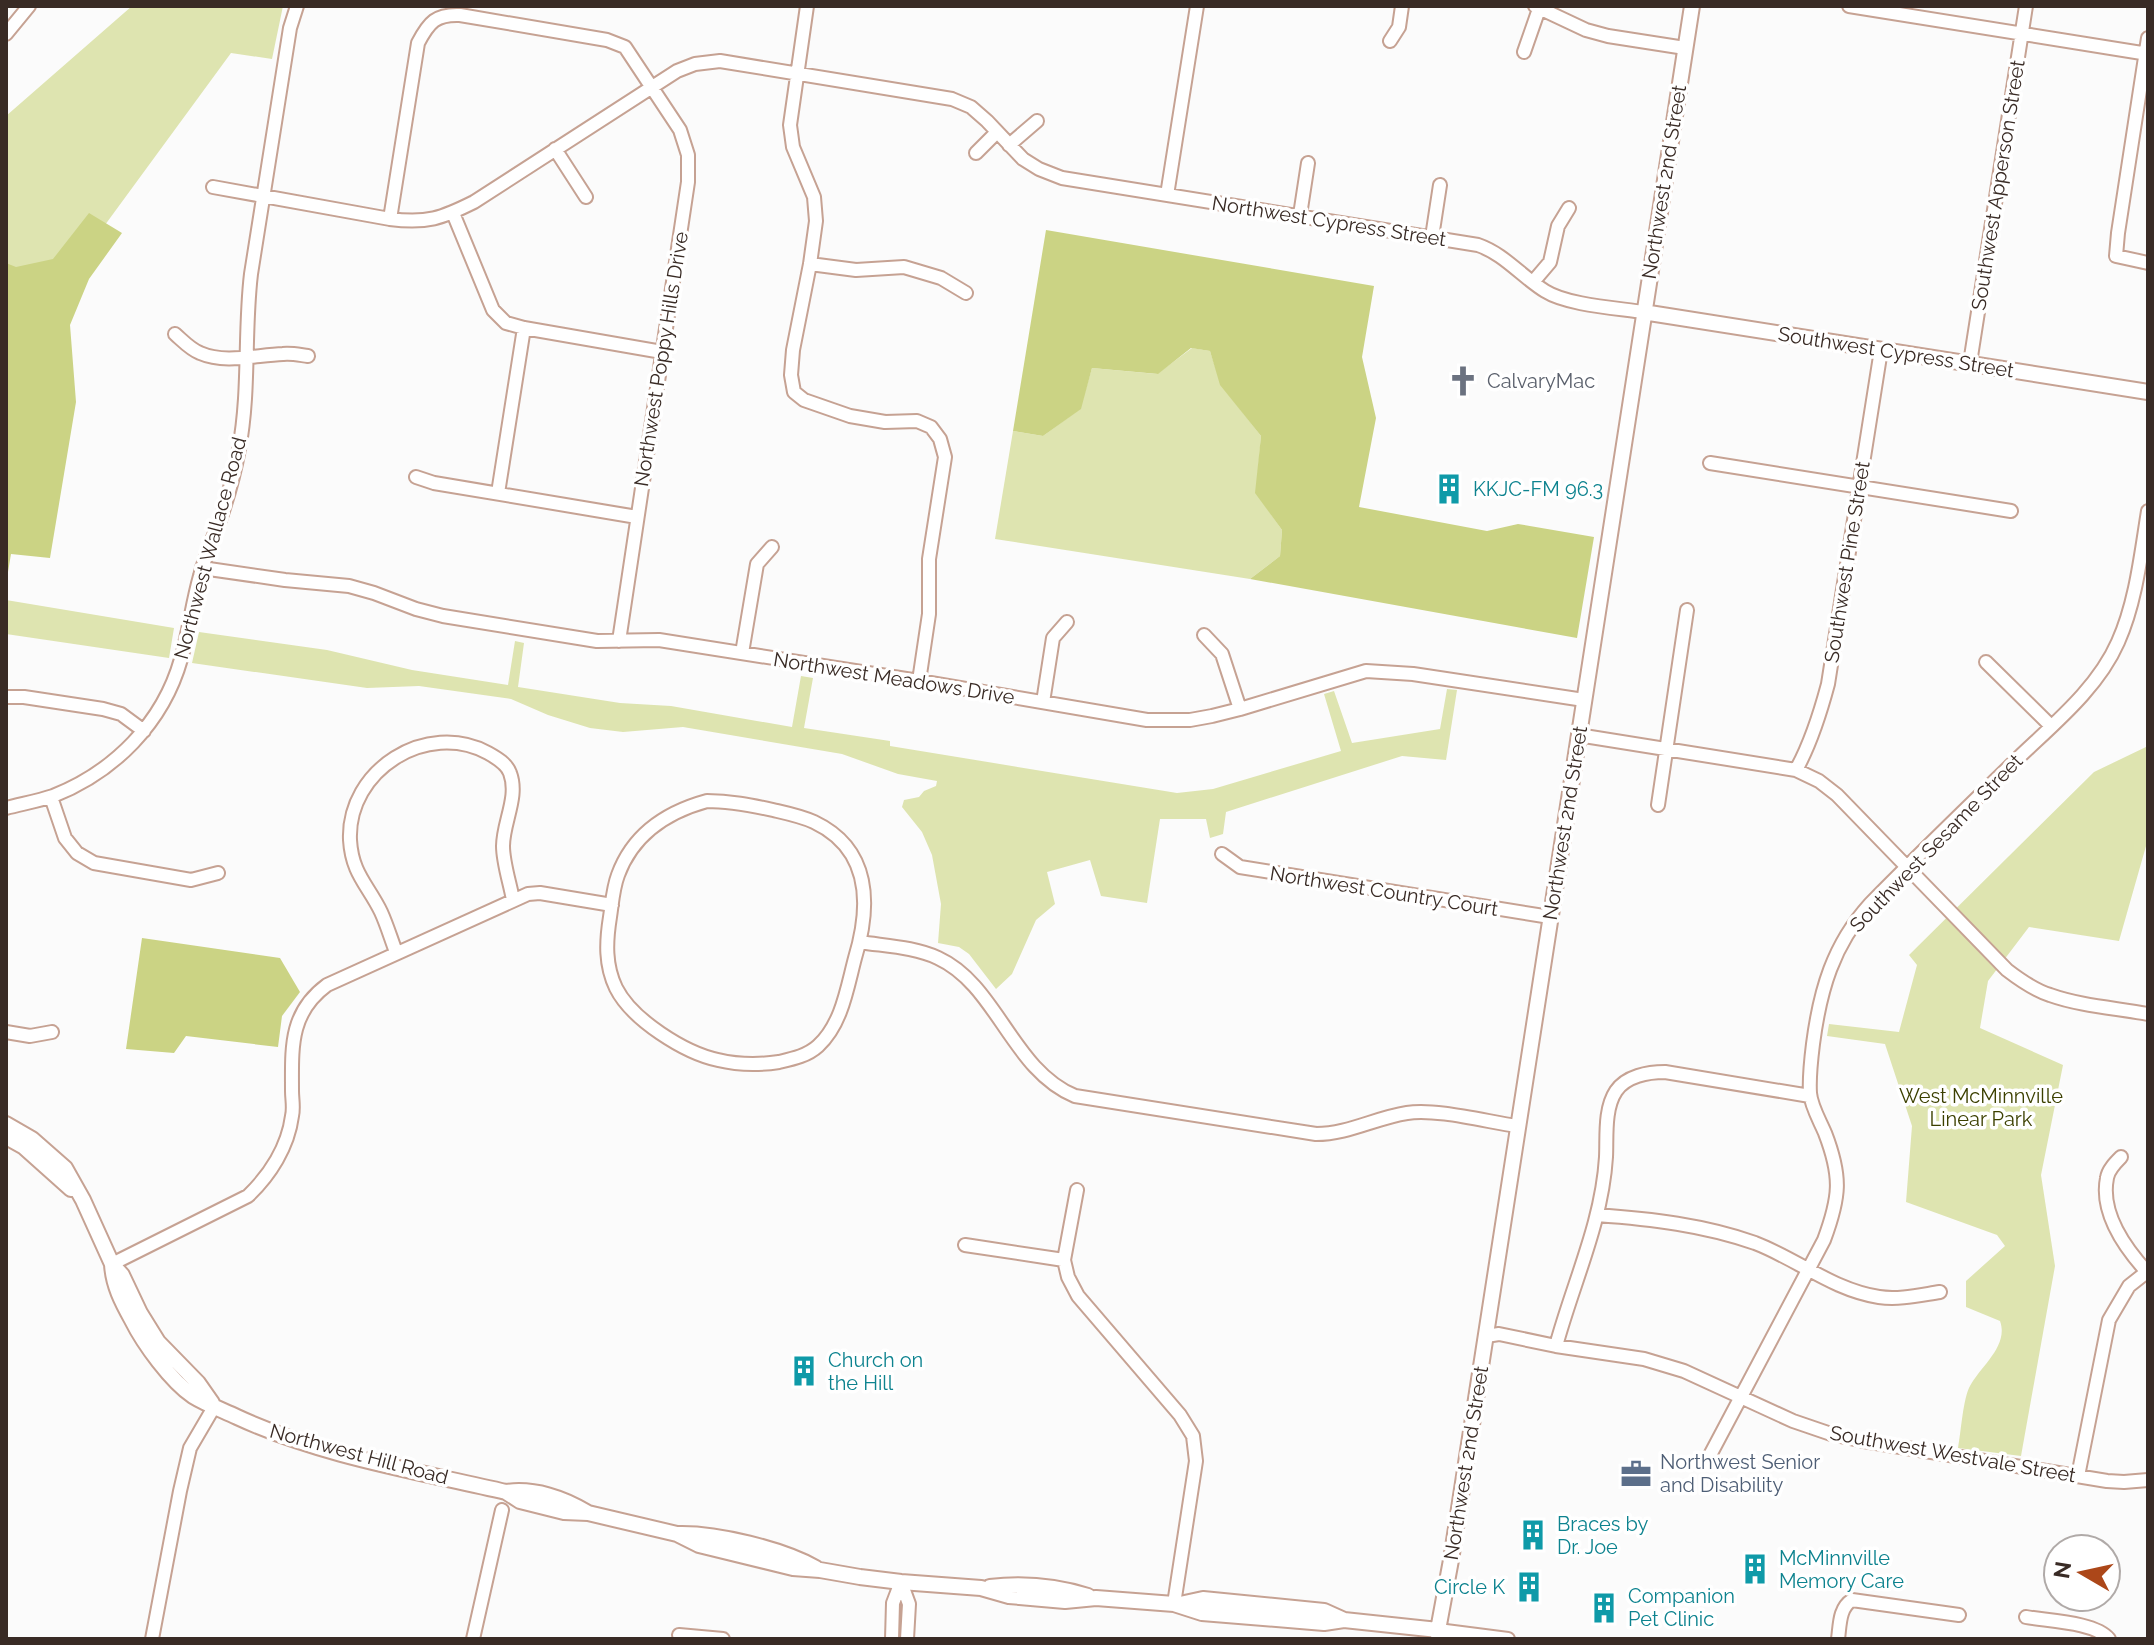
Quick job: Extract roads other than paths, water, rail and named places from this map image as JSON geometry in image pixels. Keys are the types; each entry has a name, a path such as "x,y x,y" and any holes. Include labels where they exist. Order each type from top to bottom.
{"main road":[{"name":"Northwest 2nd Street","path":"1438,1634 1692,6"},
{"name":"Southwest Cypress Street","path":"1643,312 2148,392"},
{"name":"Northwest Hill Road","path":"6,1124 46,1149 65,1168 112,1264 122,1275 158,1342 198,1383 214,1407 285,1438 506,1492 522,1490 569,1501 588,1513 677,1534 702,1533 795,1556 820,1570 901,1582 981,1588 1012,1584 1067,1589 1096,1598 1174,1604 1203,1599 1324,1611 1344,1620 1438,1634"},
{"name":"Northwest Hill Road","path":"6,1137 31,1153 83,1200"}],"street":[{"path":"6,34 29,6"},
{"name":"Northwest Wallace Road","path":"6,808 51,797 119,758 144,731 168,692 181,660 202,568 223,511 239,449 244,410 246,313 290,28 297,6"},
{"path":"807,6 790,125 793,147 814,197 816,221 791,375 794,392 804,400 850,416 885,422 917,421 931,427 940,439 945,457 929,559 929,614 919,681"},
{"path":"1167,195 1197,6"},
{"path":"1390,41 1399,27 1402,6"},
{"path":"1524,52 1538,6 1586,30 1685,48"},
{"path":"1849,6 1913,11 2022,34 2147,54"},
{"name":"Southwest Apperson Street","path":"1970,363 2026,6"},
{"name":"Northwest Poppy Hills Drive","path":"390,219 418,43 427,26 439,17 460,15 607,40 625,47 680,130 688,155 688,182 619,641"},
{"path":"2148,38 2116,256 2148,263"},
{"name":"Northwest Cypress Street","path":"263,196 390,219 414,222 431,220 474,202 677,71 695,64 720,61 952,99 971,107 1023,159 1062,178 1478,245 1490,249 1547,292 1567,300 1643,312"},
{"path":"1009,145 1037,121"},
{"path":"976,153 997,132"},
{"path":"555,149 586,197"},
{"path":"1300,215 1308,163"},
{"path":"1432,237 1440,185"},
{"path":"213,187 263,196"},
{"path":"1533,282 1550,262 1558,226 1569,208"},
{"path":"453,213 493,310 506,323 662,352"},
{"path":"810,264 856,270 904,267 925,271 966,293"},
{"path":"498,493 524,328"},
{"path":"175,334 190,348 203,354 231,358 286,353 308,356"},
{"name":"Southwest Pine Street","path":"1796,770 1819,719 1828,684 1881,350"},
{"path":"1710,463 2011,511"},
{"path":"416,477 434,483 637,517"},
{"name":"Southwest Sesame Street","path":"1708,1459 1824,1240 1838,1196 1833,1153 1810,1096 1815,1030 1834,957 1857,919 2085,692 2103,667 2118,642 2130,606 2148,511"},
{"path":"742,653 757,564 772,547"},
{"name":"Northwest Meadows Drive","path":"202,568 349,586 443,616 597,641 659,640 1147,720 1190,720 1240,709 1366,671 1413,674 1584,700"},
{"path":"1658,805 1687,610"},
{"path":"1043,702 1053,638 1067,622"},
{"path":"1204,635 1222,654 1240,709"},
{"path":"1986,662 2051,726"},
{"path":"6,697 103,709 121,714 144,731"},
{"path":"1578,735 1796,770 1819,781 1837,795 2007,970 2028,985 2071,1001 2148,1014"},
{"path":"396,952 381,911 361,881 352,858 351,822 356,802 365,787 387,762 403,753 433,744 470,746 499,759 510,771 511,807 503,848 513,900"},
{"path":"51,797 65,838 77,853 94,863 191,880 218,873"},
{"path":"707,801 733,801 814,822 834,835 853,854 863,877 865,905 860,942 837,1019 817,1048 787,1060 762,1064 716,1060 682,1046 652,1027 631,1009 617,991 606,945 617,877 626,858 653,826 682,808 707,801"},
{"name":"Northwest Country Court","path":"1222,854 1240,867 1550,917"},
{"path":"112,1264 248,1196 264,1180 286,1139 293,1115 294,1031 313,995 327,985 396,952 528,894 540,893 612,905"},
{"path":"860,942 919,951 938,957 954,967 971,983 1030,1061 1058,1087 1075,1096 1316,1134 1345,1131 1385,1118 1421,1112 1517,1126"},
{"path":"6,1032 30,1036 52,1032"},
{"path":"1556,1346 1597,1215 1610,1105 1623,1084 1649,1072 1665,1072 1810,1096"},
{"path":"2078,1476 2109,1320 2129,1286 2147,1272 2130,1254 2112,1219 2107,1177 2121,1157"},
{"path":"1077,1190 1064,1260 1068,1277 1078,1296 1180,1415 1193,1436 1196,1461 1174,1604"},
{"path":"1597,1215 1679,1223 1719,1232 1757,1244 1856,1292 1902,1298 1940,1292"},
{"path":"965,1245 1064,1260"},
{"name":"Southwest Westvale Street","path":"1486,1336 1499,1334 1644,1359 1684,1371 1793,1421 1831,1434 2078,1476 2124,1482 2148,1480"},
{"path":"152,1639 190,1448 214,1407"},
{"path":"473,1639 502,1510"},
{"path":"892,1639 893,1603 901,1582"},
{"path":"901,1582 909,1604 907,1639"},
{"path":"1838,1639 1843,1610 1852,1600 1959,1615"},
{"path":"2026,1617 2091,1628 2103,1632 2109,1639"},
{"path":"1438,1634 1508,1639"},
{"path":"679,1635 723,1639"}],"place":[{"name":"CalvaryMac","path":"1463,381"},
{"name":"KKJC-FM 96.3","path":"1449,489"},
{"name":"Church on the Hill","path":"804,1371"},
{"name":"Northwest Senior and Disability","path":"1636,1474"},
{"name":"Braces by Dr. Joe","path":"1533,1535"},
{"name":"McMinnville Memory Care","path":"1755,1569"},
{"name":"Circle K","path":"1529,1587"},
{"name":"Companion Pet Clinic","path":"1604,1608"}],"park label":[{"name":"West McMinnville Linear Park","path":"1981,1108"}]}
